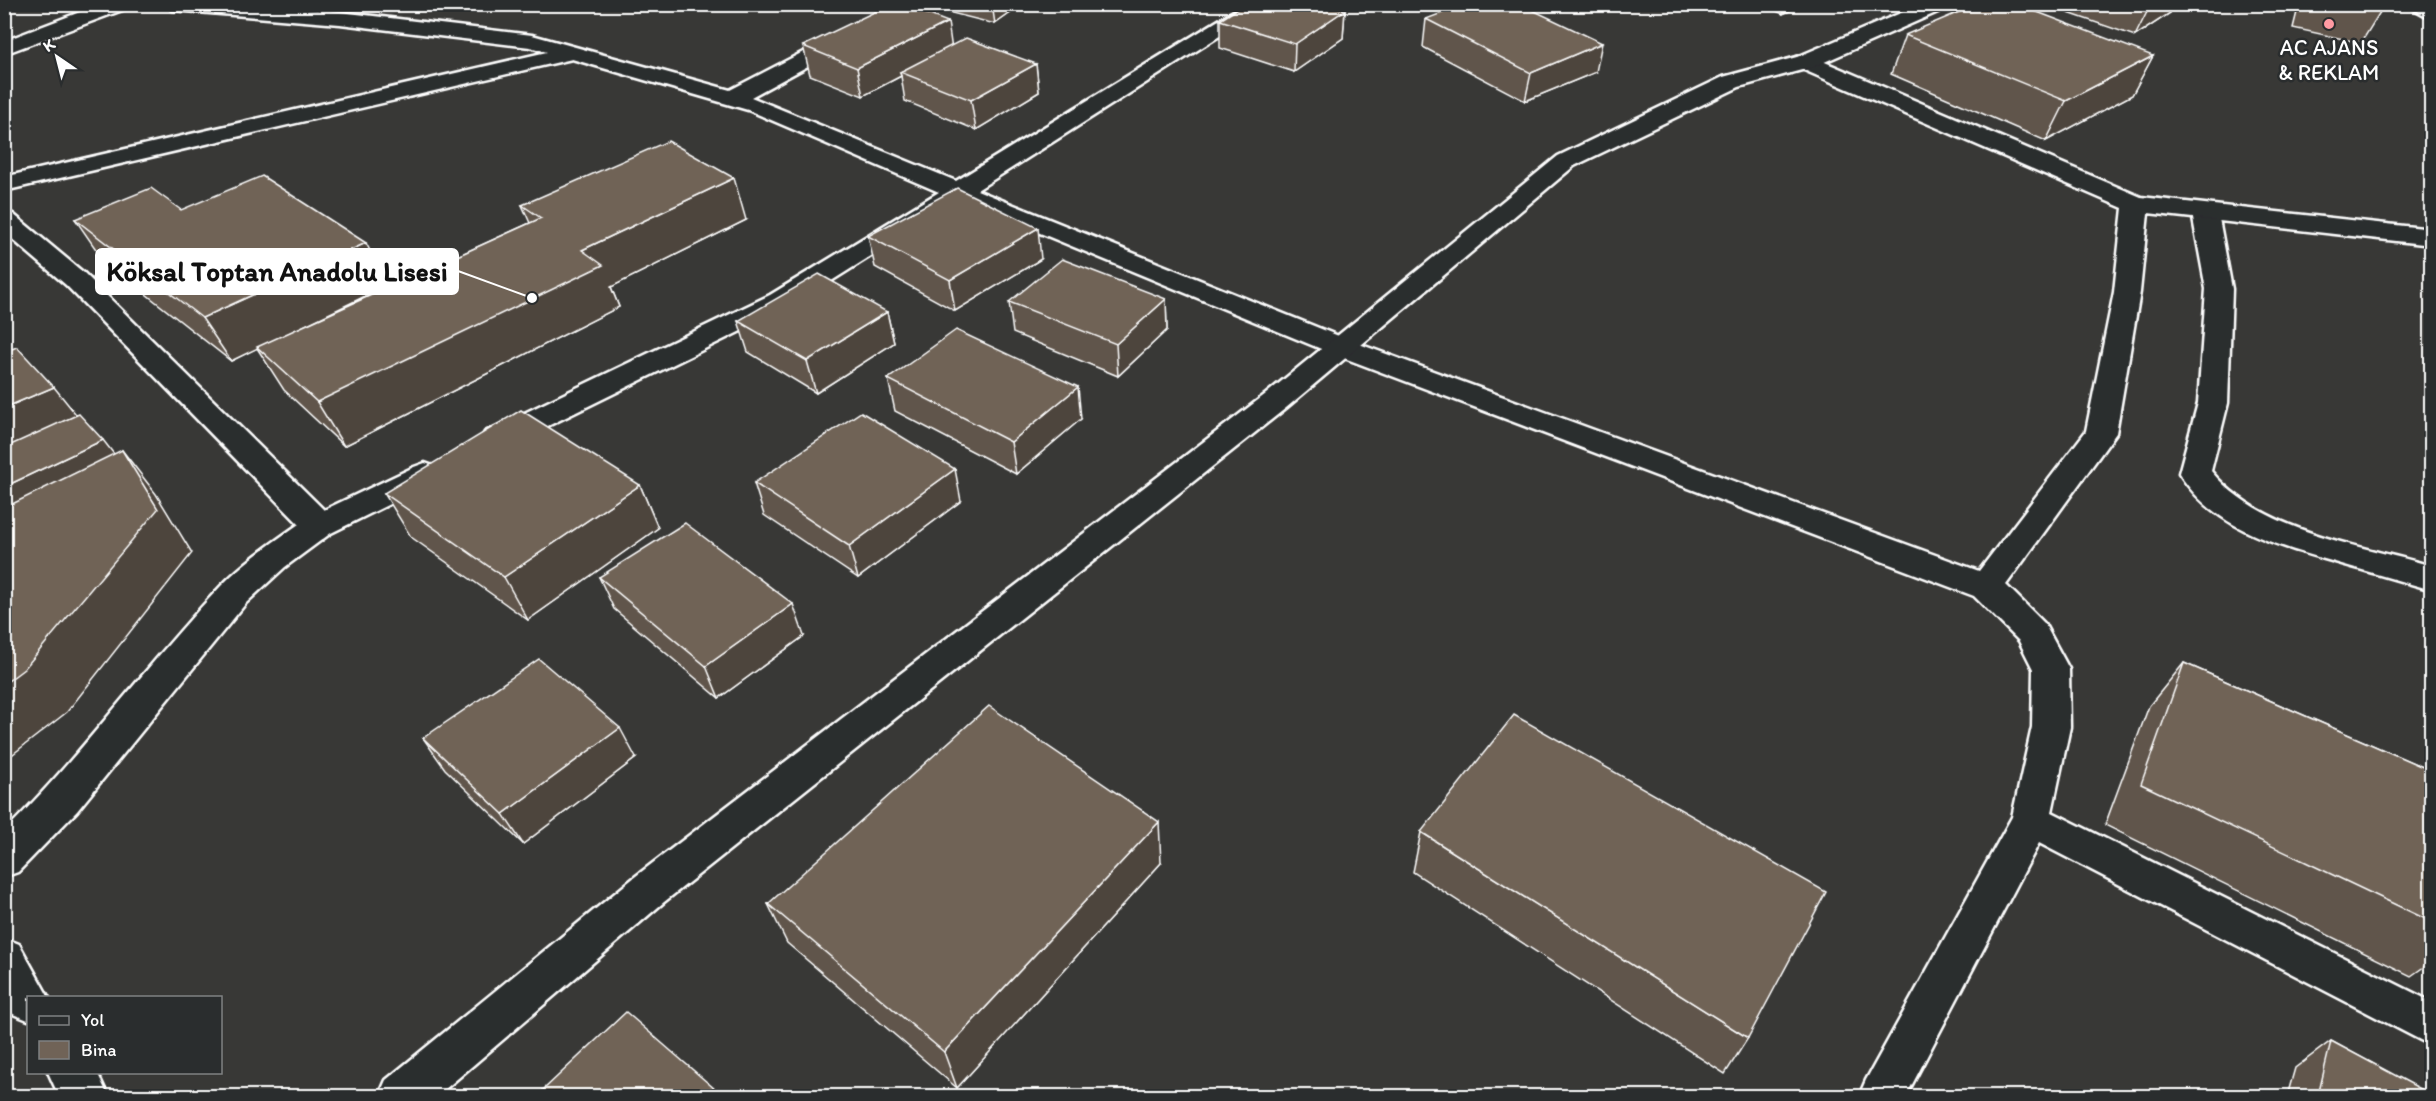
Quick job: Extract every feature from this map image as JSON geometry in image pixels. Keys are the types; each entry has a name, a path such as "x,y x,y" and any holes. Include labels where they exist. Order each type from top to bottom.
{"street":[{"path":"4,48 121,4"},
{"path":"173,4 363,20 532,41 756,105 958,191 1341,347 1986,587 2032,632 2051,669 2050,727 2031,820 1882,1096"},
{"path":"732,99 912,4"},
{"path":"4,859 63,799 234,594 273,559 320,525 780,301 1260,4"},
{"path":"402,1096 650,889 1276,401 1566,161 1731,82 1805,62 1940,4"},
{"path":"2415,4 2432,13"},
{"path":"4,184 572,53"},
{"path":"1805,62 2136,204 2432,237"},
{"path":"1986,587 2101,433 2127,292 2136,204"},
{"path":"2205,213 2219,289 2213,403 2195,473 2220,501 2259,525 2282,535 2432,578"},
{"path":"4,219 75,279 320,525"},
{"path":"2031,820 2432,1025"},
{"path":"4,957 27,997"},
{"path":"71,1074 85,1096"}],"green space":[{"path":"525,4 506,10 383,5"}],"building":[{"path":"891,4 901,4 948,22 857,68 803,46"},
{"path":"1245,4 1326,4 1345,10 1295,44 1220,20"},
{"path":"1466,4 1520,4 1602,43 1531,73 1426,19"},
{"path":"1978,4 2016,4 2153,56 2066,101 1905,35"},
{"path":"2138,4 2155,4 2149,8"},
{"path":"966,38 1036,64 971,100 900,72"},
{"path":"668,141 734,178 582,250 603,265 317,402 257,347 541,218 522,205"},
{"path":"262,176 366,243 202,318 75,219 151,188 181,210"},
{"path":"957,188 1038,228 950,280 868,236"},
{"path":"1062,259 1166,299 1116,344 1009,302"},
{"path":"819,274 887,312 807,361 738,321"},
{"path":"956,330 1078,387 1011,442 888,379"},
{"path":"17,347 54,387 4,408 4,352"},
{"path":"521,410 640,485 504,577 384,493"},
{"path":"861,412 955,469 849,546 754,483"},
{"path":"79,414 103,440 4,487 4,448"},
{"path":"122,450 158,509 24,669 4,684 4,508"},
{"path":"685,523 793,604 706,666 599,577"},
{"path":"539,659 620,728 503,814 423,738"},
{"path":"2184,663 2432,771 2432,922 2141,784"},
{"path":"989,706 1159,822 944,1052 768,904"},
{"path":"1514,715 1826,892 1748,1038 1421,832"},
{"path":"626,1012 723,1096 548,1096 542,1091"},
{"path":"2331,1041 2432,1095 2432,1096 2318,1096"}],"place":[{"name":"AC AJANS & REKLAM","path":"2329,24"},
{"name":"Köksal Toptan Anadolu Lisesi","path":"532,298"}]}
